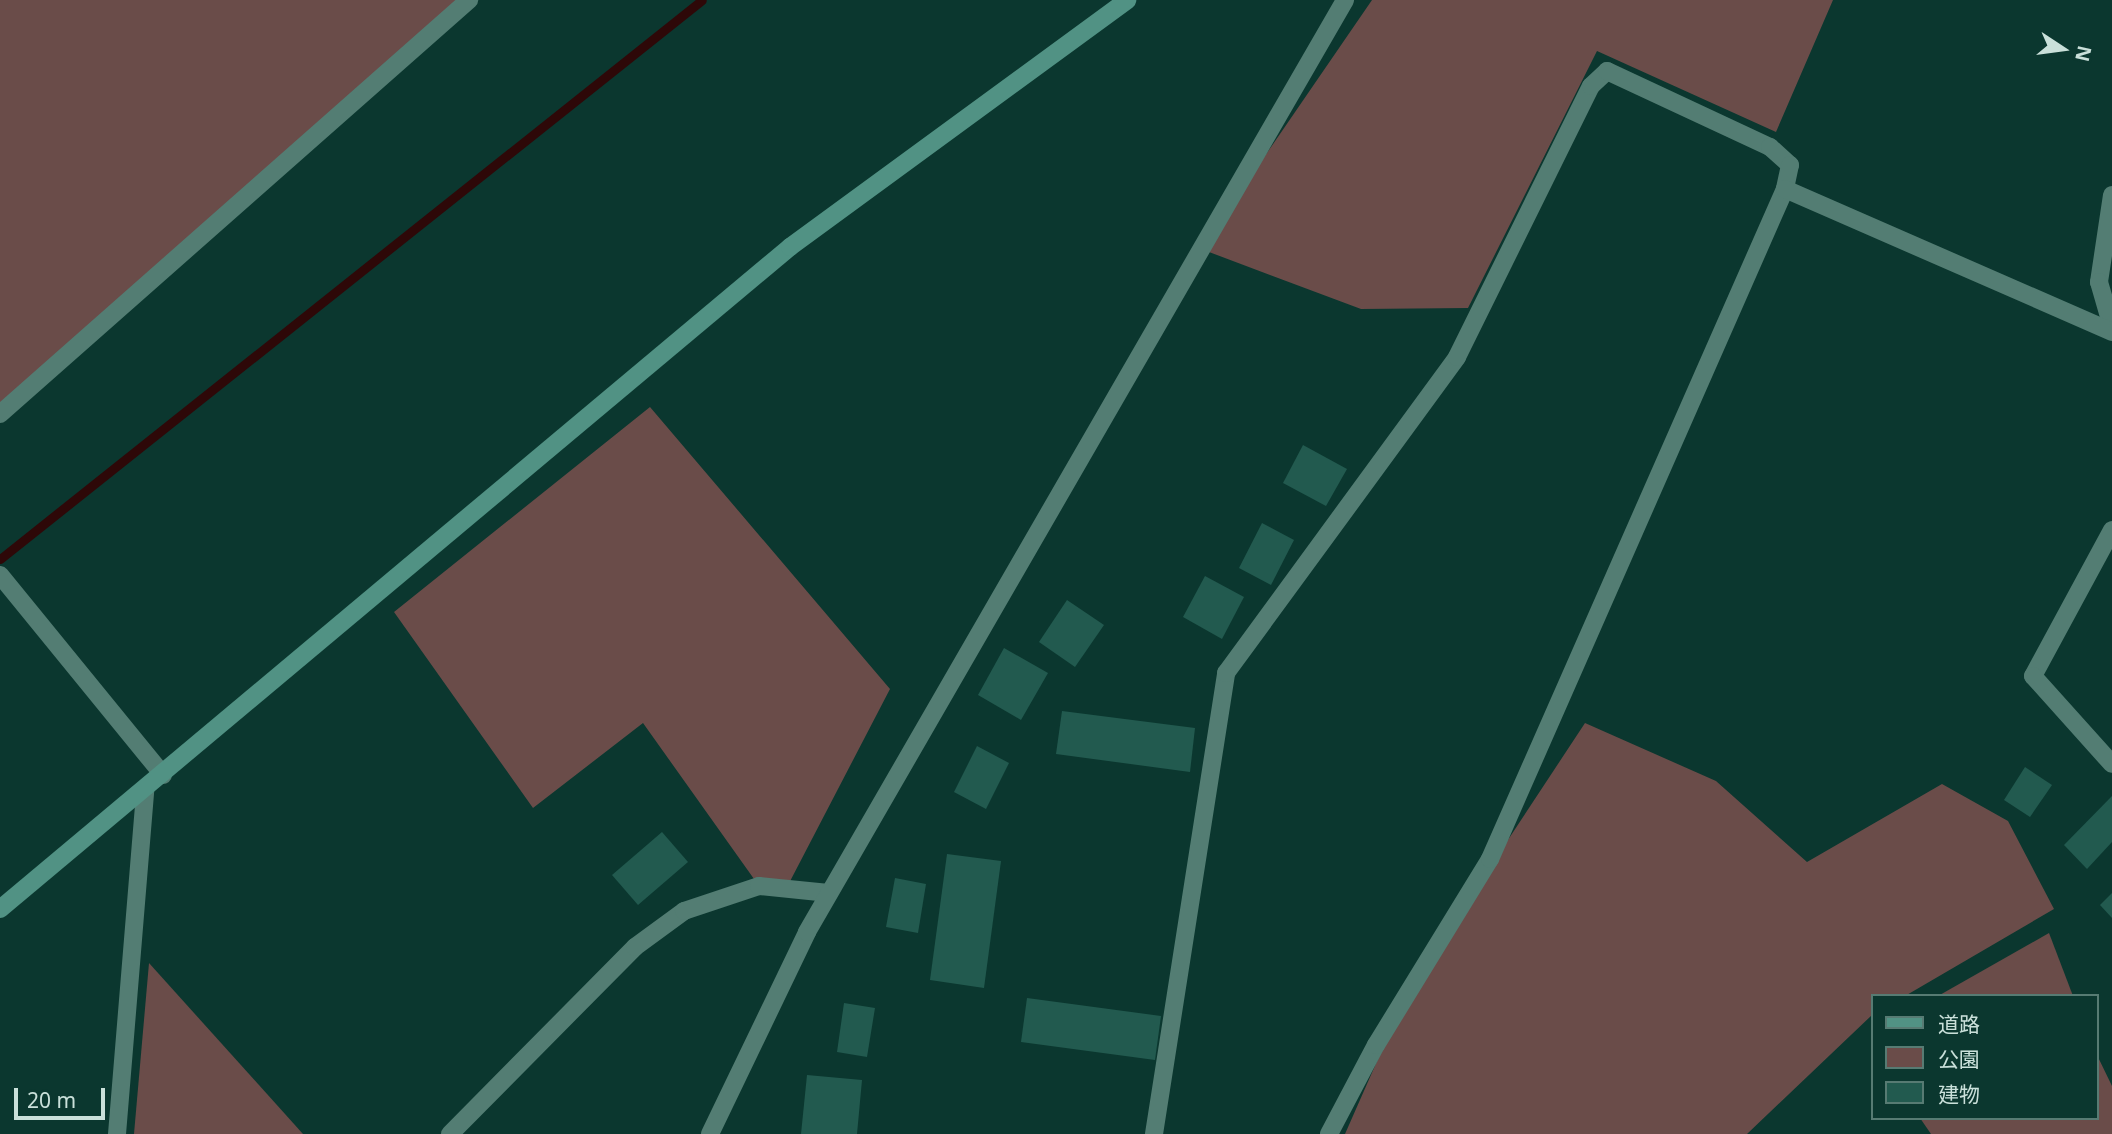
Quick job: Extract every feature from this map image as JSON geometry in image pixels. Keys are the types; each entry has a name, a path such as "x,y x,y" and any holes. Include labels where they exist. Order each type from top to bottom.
{"street":[{"path":"0,414 469,0"},
{"path":"0,909 790,247 1127,0"},
{"path":"710,1134 829,893 1345,0"},
{"path":"1154,1134 1226,673 1457,357 1591,86 1607,71 1770,147 1790,165 1785,189 1490,859 1376,1045 1329,1134"},
{"path":"1785,189 2112,330"},
{"path":"2112,195 2099,282 2112,330"},
{"path":"2112,530 2033,676 2112,764"},
{"path":"0,575 163,775"},
{"path":"117,1134 145,790"},
{"path":"450,1134 635,947 684,911 759,886 829,893"}],"green space":[{"path":"0,0 472,0 0,414"},
{"path":"1372,0 1833,0 1776,132 1597,51 1468,308 1361,309 1201,249"},
{"path":"650,407 890,689 786,889 759,886 643,723 533,808 394,612"},
{"path":"1585,723 1716,781 1807,862 1942,784 2008,821 2054,909 1908,994 1870,994 1870,1017 1747,1134 1345,1134 1407,993"},
{"path":"2049,933 2072,994 1942,994"},
{"path":"149,963 303,1134 134,1134"},
{"path":"2098,1057 2112,1086 2112,1134 1931,1134 1921,1120 2098,1120"}],"building":[{"path":"1303,445 1347,469 1326,506 1283,483"},
{"path":"1262,523 1294,540 1271,585 1239,568"},
{"path":"1205,576 1244,597 1222,639 1183,617"},
{"path":"1067,600 1104,625 1075,667 1039,642"},
{"path":"1004,648 1048,673 1021,720 978,695"},
{"path":"1062,711 1195,728 1190,772 1056,754"},
{"path":"977,746 1009,763 986,809 954,792"},
{"path":"2025,767 2052,785 2030,817 2004,800"},
{"path":"2112,796 2112,842 2087,869 2064,845"},
{"path":"662,832 688,862 638,905 612,875"},
{"path":"947,854 1001,861 984,988 930,980"},
{"path":"895,878 926,884 918,933 886,927"},
{"path":"2112,893 2112,918 2100,905"},
{"path":"1027,998 1161,1016 1155,1060 1021,1042"},
{"path":"844,1003 875,1008 867,1057 837,1052"},
{"path":"807,1075 862,1080 857,1134 801,1134"}],"waterway":[{"path":"0,559 702,0"}]}
